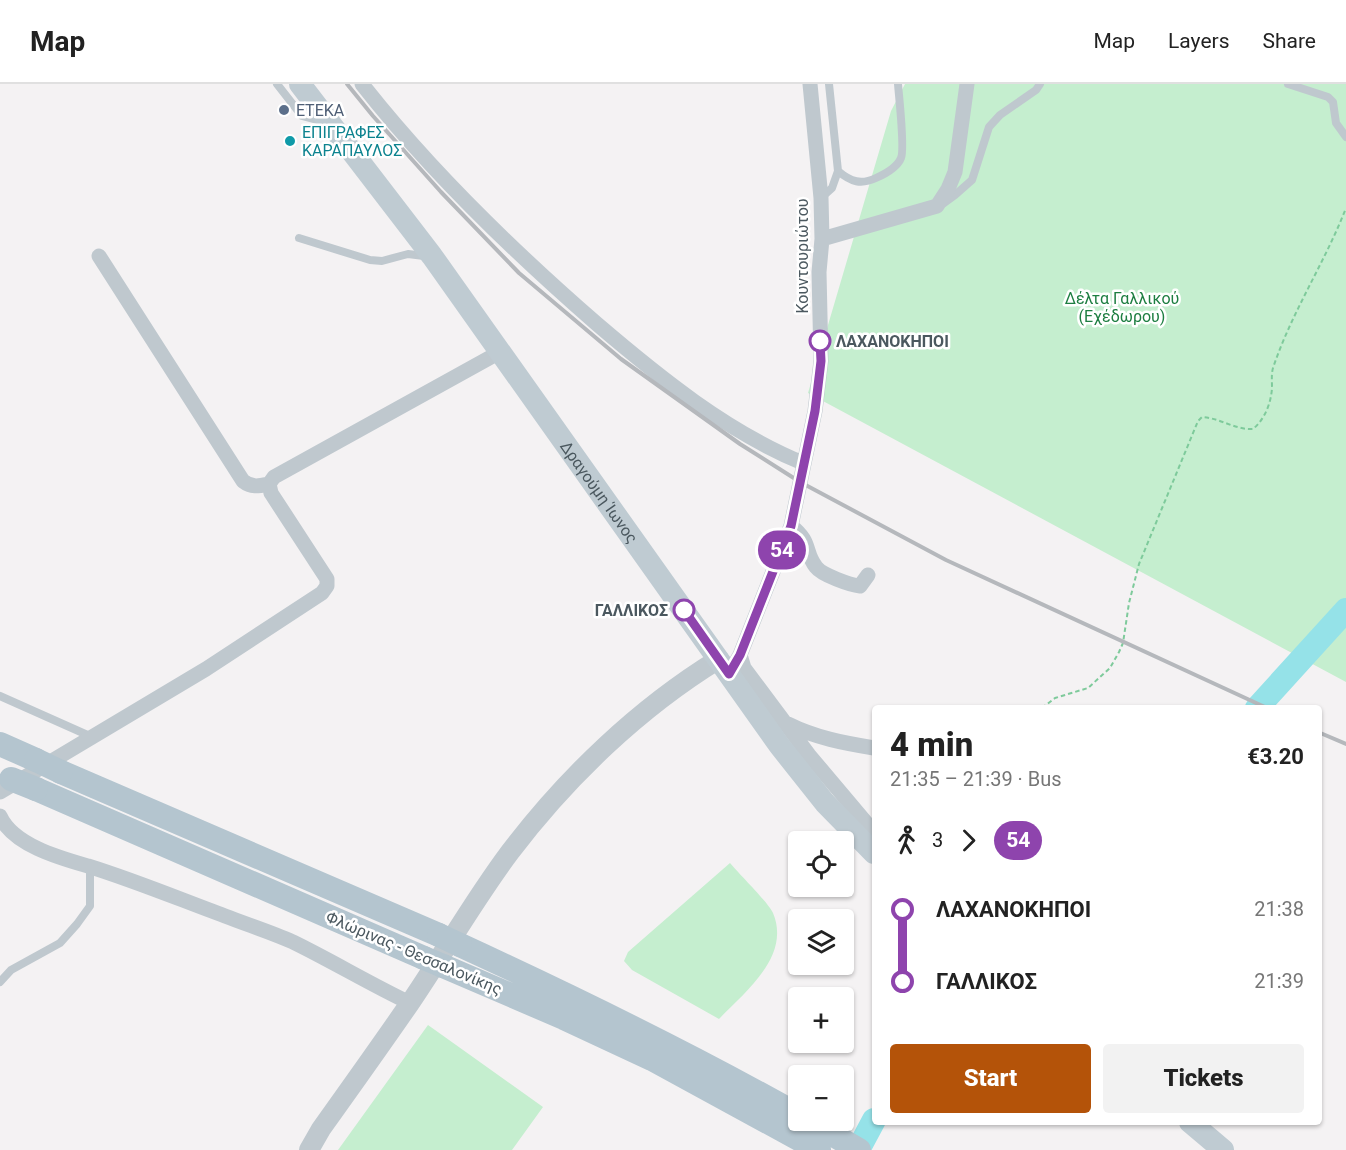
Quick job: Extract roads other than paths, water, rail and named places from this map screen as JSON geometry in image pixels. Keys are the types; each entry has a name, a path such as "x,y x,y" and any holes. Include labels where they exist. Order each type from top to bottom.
{"main road":[{"name":"Δραγούμη Ίωνος","path":"300,84 324,122 432,256 730,663 796,768 825,803 872,851"},
{"name":"Φλώρινας - Θεσσαλονίκης","path":"0,744 449,940 613,1018 819,1150"},
{"name":"Φλώρινας - Θεσσαλονίκης","path":"4,781 36,789 595,1032 788,1111"},
{"path":"1194,1125 1223,1150"},
{"path":"827,1131 859,1150"}],"street":[{"path":"363,84 429,162 485,221 629,352 700,404 777,452 803,463"},
{"name":"Κουντουριώτου","path":"730,663 791,526 815,411 821,361 819,272 822,239 821,198 810,84"},
{"path":"822,239 937,207 955,172 967,84"},
{"path":"99,256 243,481 255,487 269,484"},
{"path":"4,781 93,738 206,669 322,593 327,586 327,579 271,493 269,484 273,477 500,351"},
{"path":"791,526 801,534 816,567 823,572 853,586 860,586 868,575"},
{"path":"309,1150 510,852 572,779 662,699 730,663 744,668 809,755 872,829"},
{"path":"787,723 807,734 872,748"},
{"path":"0,816 3,823 17,835 50,855 137,881 258,927 410,1003"}],"lane":[{"path":"277,84 302,116 324,122"},
{"path":"821,198 832,188 838,171 829,84"},
{"path":"838,171 850,180 865,183 895,167 902,157 898,84"},
{"path":"937,207 972,180 989,127 1000,115 1036,90 1040,84"},
{"path":"1288,84 1328,97 1333,102 1336,123 1346,137"},
{"path":"299,238 370,260 382,261 408,254 432,256"},
{"path":"0,696 93,738"},
{"path":"0,982 11,970 60,943 77,924 90,906 90,867"}],"waterway":[{"path":"1260,705 1346,610"},
{"path":"858,1150 872,1124"}],"railway":[{"path":"347,84 441,192 519,273 621,359 740,444 800,482 946,560 1260,705"},
{"path":"1322,734 1346,744"}],"place":[{"name":"ΕΤΕΚΑ","path":"284,110"},
{"name":"ΕΠΙΓΡΑΦΕΣ ΚΑΡΑΠΑΥΛΟΣ","path":"290,141"},
{"name":"ΛΑΧΑΝΟΚΗΠΟΙ","path":"820,341"},
{"name":"ΓΑΛΛΙΚΟΣ","path":"684,610"}],"park label":[{"name":"Δέλτα Γαλλικού (Εχέδωρου)","path":"1122,307"}]}
